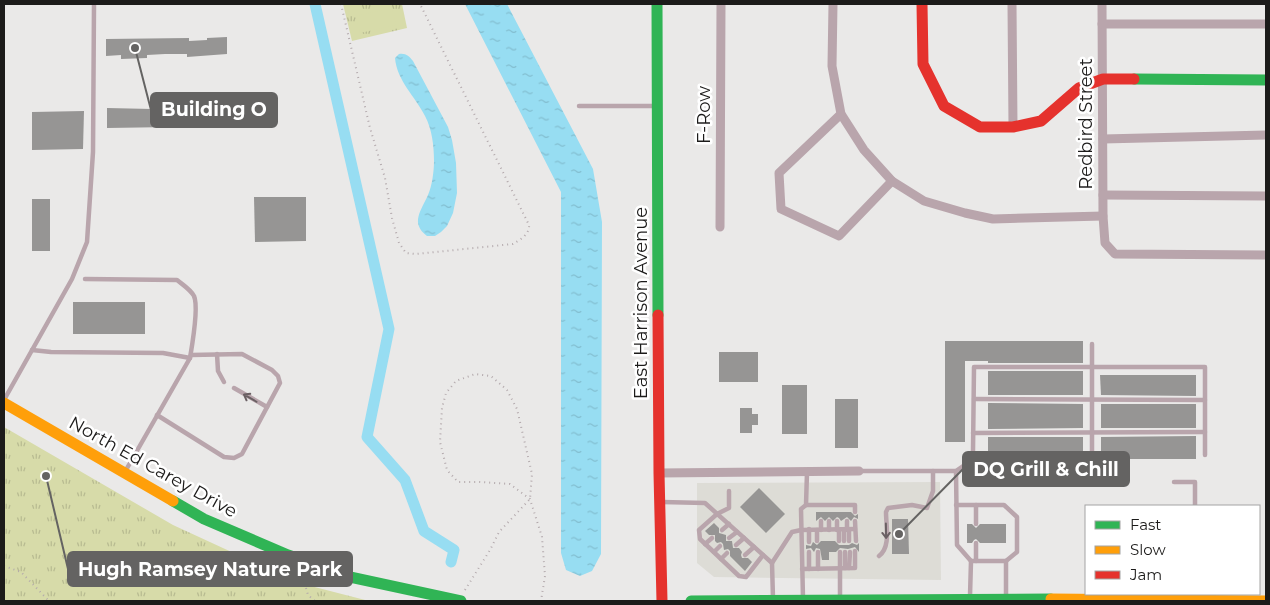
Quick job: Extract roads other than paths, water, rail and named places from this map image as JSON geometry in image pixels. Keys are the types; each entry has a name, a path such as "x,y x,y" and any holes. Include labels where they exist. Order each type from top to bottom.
{"main road":[{"name":"East Harrison Avenue","path":"657,4 659,473 662,601"},
{"path":"922,4 923,64 944,106 980,127 1013,127 1041,121 1079,88 1103,79 1266,80"},
{"name":"North Ed Carey Drive","path":"4,402 204,519 288,555 350,577 460,601"},
{"path":"691,601 1006,599 1156,601 1195,597 1266,601"}],"street":[{"name":"F-Row","path":"720,227 721,4"},
{"path":"833,4 832,66 841,114 864,150 892,181 924,201 993,219 1103,216"},
{"path":"1012,4 1013,127"},
{"name":"Redbird Street","path":"1102,4 1103,216 1105,243 1115,254 1266,255"},
{"path":"1102,24 1266,24"},
{"path":"841,114 779,173 781,209 839,236 892,181"},
{"path":"1103,138 1266,136"},
{"path":"1103,195 1266,196"},
{"path":"659,473 859,471"}],"lane":[{"path":"4,402 72,279 87,242 93,152 94,4"},
{"path":"579,106 657,106"},
{"path":"85,279 177,280 188,288 195,298 194,338 190,357 124,473"},
{"path":"1092,344 1092,454"},
{"path":"32,350 51,352 163,352 190,357 242,354 272,370 278,376 280,383 242,454 234,458 224,457 158,415"},
{"path":"217,354 218,371 224,382"},
{"path":"859,471 956,471 966,464 973,451 974,367 1205,367 1205,456"},
{"path":"234,388 267,407"},
{"path":"974,399 1205,400"},
{"path":"973,433 1205,432"},
{"path":"879,556 886,547 886,512 888,508 912,505 927,508 933,491 933,471"},
{"path":"956,471 956,505 957,545 973,561 1006,561 1017,552 1017,517 1004,505 956,505"},
{"path":"806,505 807,472"},
{"path":"1174,482 1195,482 1195,505"},
{"path":"729,491 729,508 717,514 699,530 700,539 738,576 746,577 763,555"},
{"path":"660,502 705,503 772,563"},
{"path":"803,600 801,509 806,505 855,505 855,512"},
{"path":"821,505 821,512"},
{"path":"829,505 829,512"},
{"path":"836,512 837,505"},
{"path":"847,505 847,512"},
{"path":"976,505 976,524"},
{"path":"817,541 821,521"},
{"path":"829,521 829,530"},
{"path":"837,521 843,530 844,541 843,530 847,521"},
{"path":"855,521 856,541"},
{"path":"722,530 729,524"},
{"path":"773,600 772,563 792,532 801,530 855,530"},
{"path":"809,530 809,542"},
{"path":"729,538 737,532"},
{"path":"705,544 712,538"},
{"path":"736,545 744,538"},
{"path":"970,600 976,543"},
{"path":"714,552 720,546"},
{"path":"745,555 754,547"},
{"path":"809,552 809,569"},
{"path":"818,552 818,569"},
{"path":"802,569 818,569 845,568 855,568 847,552 845,568 840,600"},
{"path":"721,559 727,553"},
{"path":"1006,561 1006,599"},
{"path":"731,568 737,563"}],"water":[{"path":"465,4 507,4 593,169 602,222 601,554 592,571 580,576 566,570 561,553 561,192"},
{"path":"399,54 407,55 413,61 448,127 452,140 456,163 457,193 453,213 447,226 435,236 427,236 422,231 418,222 418,217 429,191 432,178 434,149 432,138 425,116 399,74 395,58"}],"waterway":[{"path":"315,4 389,329 367,437 405,480 424,531 454,550 451,562"}],"place":[{"name":"Building O","path":"135,48"},
{"name":"Hugh Ramsey Nature Park","path":"46,476"},
{"name":"DQ Grill & Chill","path":"899,534"}]}
